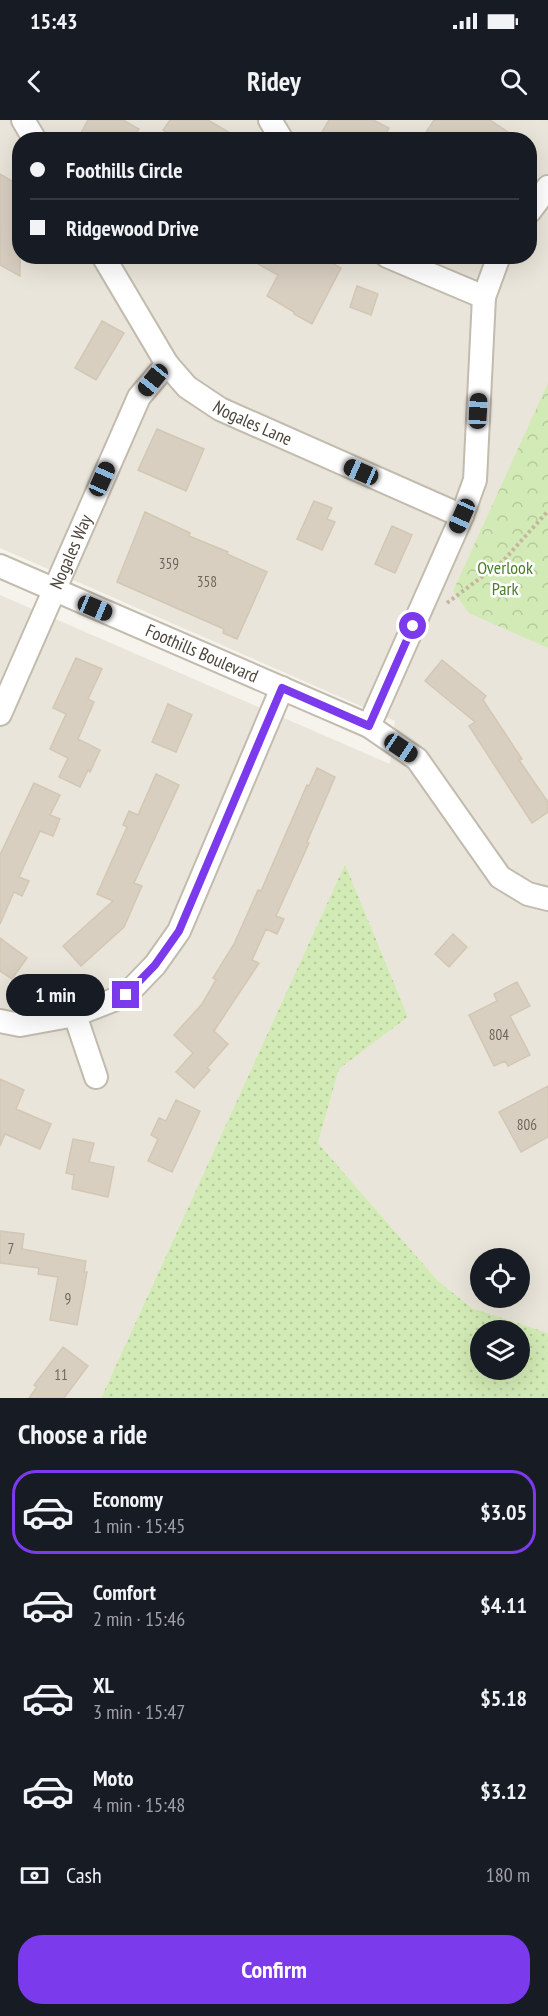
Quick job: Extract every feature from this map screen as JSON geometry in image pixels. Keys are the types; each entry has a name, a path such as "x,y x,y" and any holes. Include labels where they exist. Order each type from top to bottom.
{"street":[{"path":"537,202 548,187"},
{"name":"Nogales Lane","path":"109,264 166,364 187,387 220,409 462,516"},
{"path":"406,264 484,297"},
{"path":"369,726 462,516 475,480 484,297 496,264"},
{"name":"Nogales Way","path":"0,714 139,397 166,364"},
{"name":"Foothills Boulevard","path":"0,566 369,726 417,759 500,877 528,894 548,899"},
{"path":"0,1021 20,1025 75,1015 126,995 155,965 179,931 282,688"},
{"path":"75,1015 96,1077"}],"path":[{"path":"439,609 503,561 548,511"}],"shaded area":[{"path":"0,120 548,120 548,1333 530,1327 530,1320 508,1320 472,1308 530,1308 530,1248 470,1248 470,1306 438,1281 318,1143 339,1069 408,1017 345,864 101,1398 0,1398 0,595 390,764 395,721 0,548"}],"green space":[{"name":"Overlook Park","path":"548,383 548,648 469,613 453,591"},
{"path":"345,864 408,1017 339,1069 318,1143 438,1281 470,1308 508,1320 470,1320 470,1380 530,1380 530,1327 548,1333 548,1398 101,1398"}],"building":[{"path":"88,120 123,120 139,129 137,132 82,132"},
{"path":"170,120 208,120 228,132 166,132 163,130"},
{"path":"329,120 373,120 389,128 387,132 322,132"},
{"path":"434,120 490,120 508,132 426,132"},
{"path":"0,174 12,181 12,264 20,264 20,276 0,265"},
{"path":"258,264 334,264 341,268 312,324 267,296 278,275"},
{"path":"357,286 378,294 371,315 350,307"},
{"path":"102,321 124,333 96,380 75,368"},
{"path":"157,429 204,449 186,491 138,470"},
{"path":"314,501 332,508 327,519 335,522 322,550 297,539"},
{"path":"145,512 190,533 189,536 228,552 227,554 267,572 237,639 223,633 224,629 117,582"},
{"path":"392,526 412,535 395,573 375,564"},
{"path":"76,658 102,669 88,699 94,702 78,739 100,750 80,787 59,777 68,758 50,749 66,714 53,708"},
{"path":"442,660 486,696 483,700 522,759 519,760 548,802 548,812 532,823 469,726 475,722 425,681"},
{"path":"168,704 192,715 176,752 152,742"},
{"path":"317,768 335,777 307,842 309,843 276,916 284,919 277,934 266,929 252,960 259,963 214,1031 228,1044 207,1068 210,1070 194,1088 176,1072 193,1053 174,1035 202,1004 216,980 213,978 234,944 258,890 261,891 307,785 309,786"},
{"path":"156,774 179,785 134,883 142,886 124,927 81,966 63,946 113,901 97,894 127,827 123,825 129,811 138,815"},
{"path":"34,783 60,795 50,815 60,819 53,836 40,831 19,877 29,881 22,896 14,892 0,924 0,855"},
{"path":"453,934 467,947 449,967 435,954"},
{"path":"0,938 27,958 12,979 0,971"},
{"path":"517,982 530,1006 510,1016 530,1055 508,1066 505,1061 494,1066 469,1015 497,1001 494,994"},
{"path":"0,1079 24,1090 16,1109 51,1124 40,1149 5,1134 0,1146"},
{"path":"548,1086 548,1137 521,1152 499,1112"},
{"path":"176,1100 200,1111 172,1172 148,1161 158,1139 151,1135 159,1118 166,1121"},
{"path":"73,1139 94,1143 89,1162 114,1167 108,1197 72,1189 74,1175 66,1173"},
{"path":"0,1231 24,1234 22,1249 86,1261 84,1272 87,1272 77,1325 50,1320 58,1277 38,1274 39,1268 0,1263"},
{"path":"63,1347 88,1366 64,1398 29,1398 37,1387 34,1385"}],"route":[{"path":"126,995 155,965 179,931 282,688 369,726 413,626"}]}
